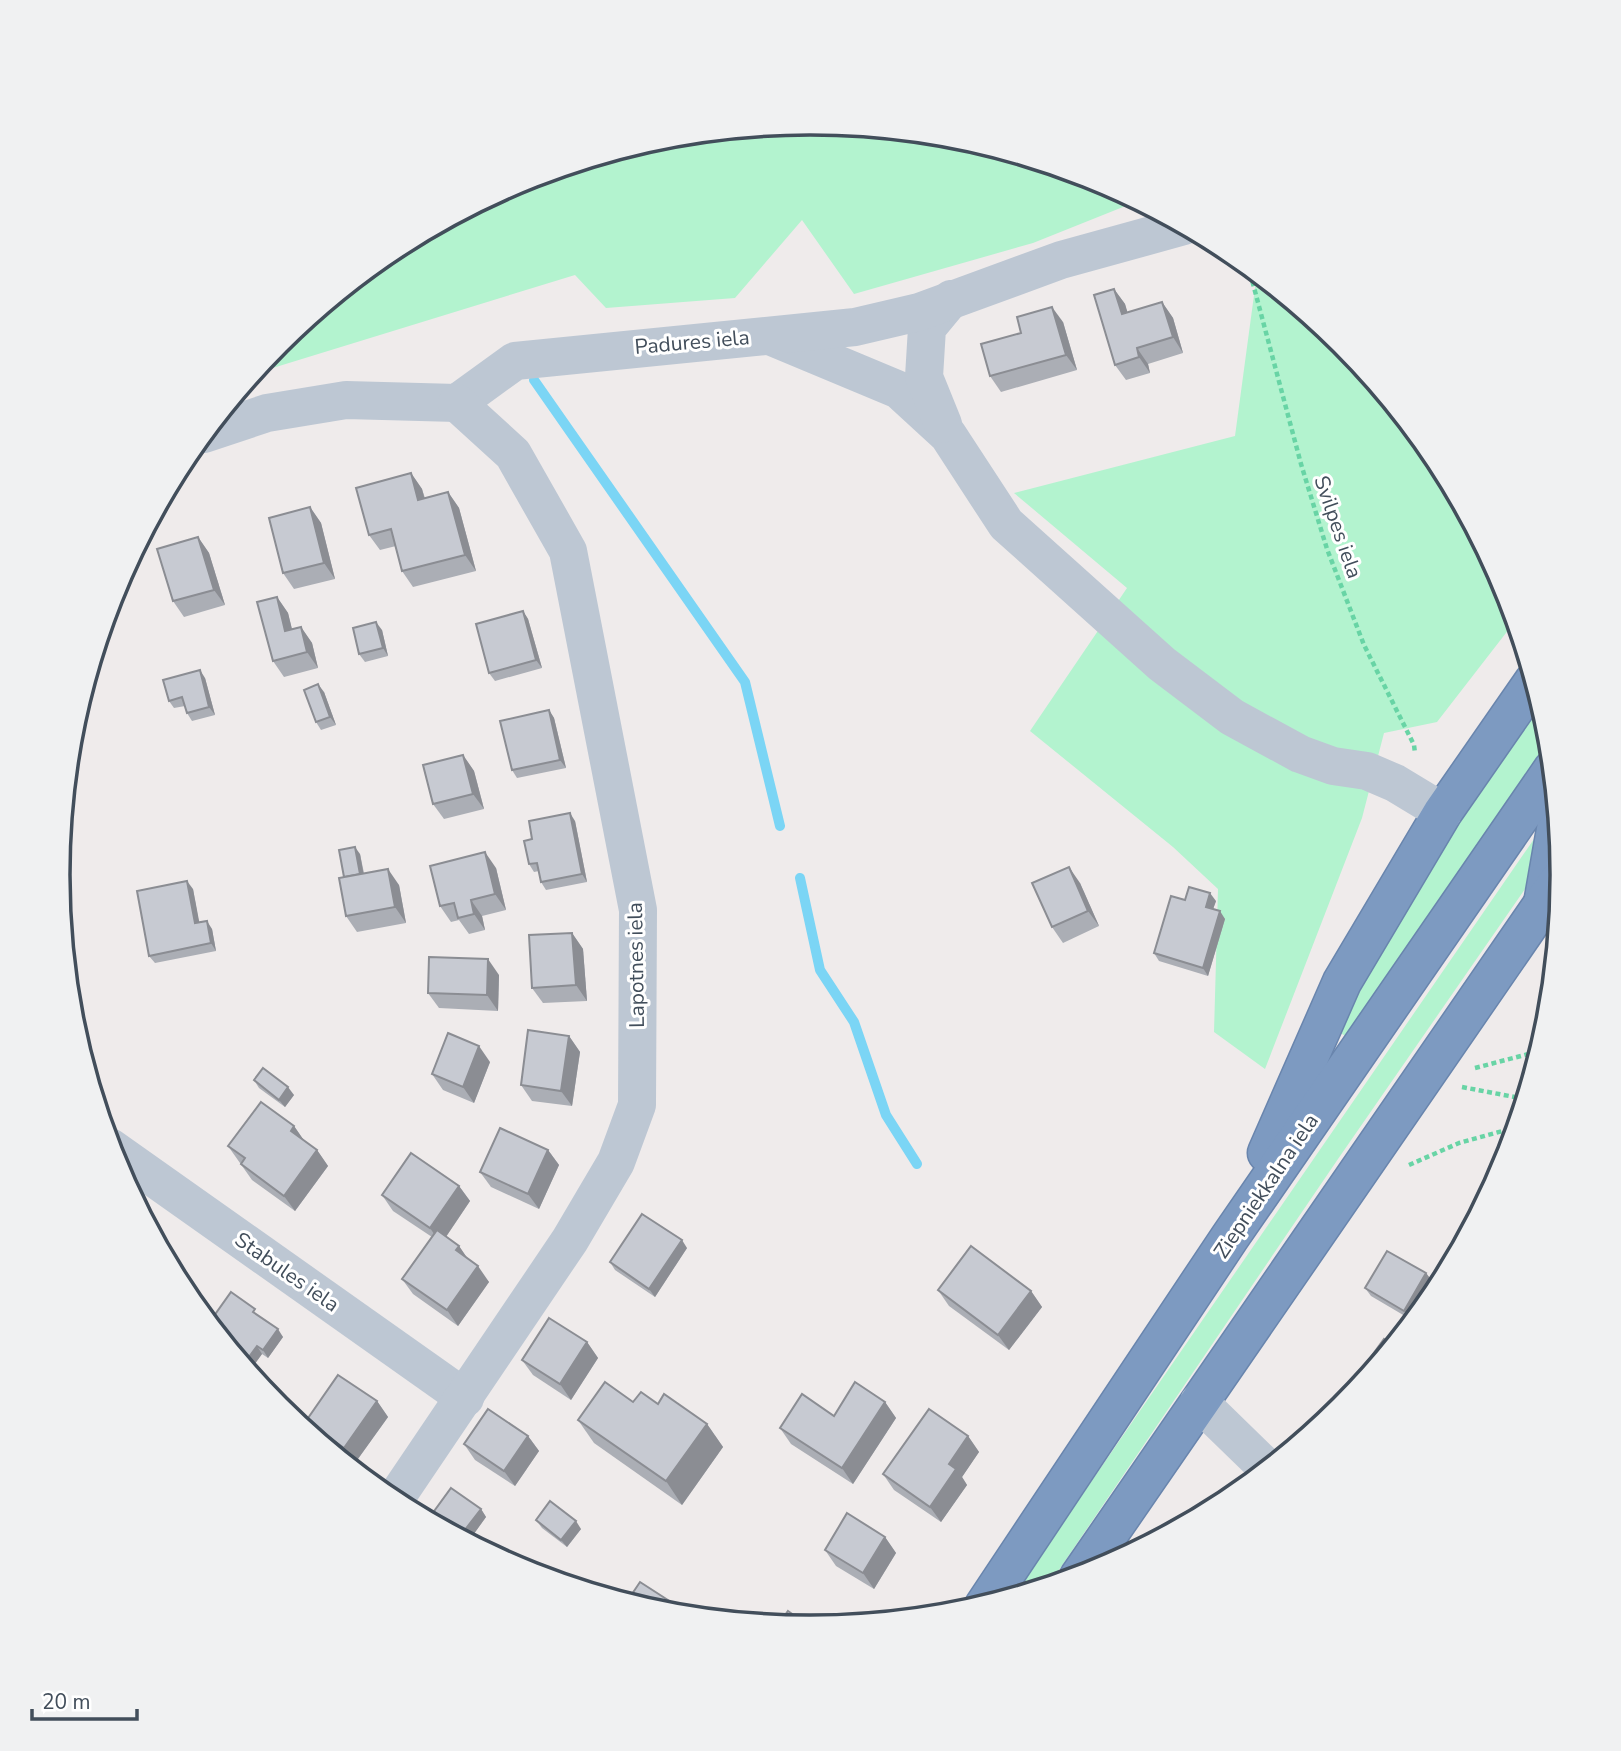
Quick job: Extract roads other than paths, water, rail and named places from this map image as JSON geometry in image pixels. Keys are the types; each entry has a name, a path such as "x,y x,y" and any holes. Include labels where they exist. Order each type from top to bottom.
{"highway":[{"path":"1230,1237 1342,982 1443,812 1527,690"},
{"name":"Ziepniekkalna iela","path":"993,1593 1230,1237 1545,780"},
{"path":"1089,1562 1199,1402 1550,911"}],"street":[{"name":"Padures iela","path":"457,403 515,360 855,327 919,312 1060,260 1172,229"},
{"path":"951,299 927,328 924,377 948,435 1006,524 1162,664 1232,717 1300,754 1334,766 1367,771 1443,812"},
{"path":"767,335 899,390 948,435"},
{"path":"220,429 267,413 346,400 457,403"},
{"name":"Lapotnes iela","path":"400,1492 570,1240 617,1162 637,1105 638,910 568,551 513,454 457,403"},
{"name":"Stabules iela","path":"126,1158 465,1398"},
{"path":"1199,1402 1261,1463"}],"waterway":[{"path":"534,380 745,682 780,826"},
{"path":"800,878 820,970 854,1022 886,1115 917,1164"}]}
